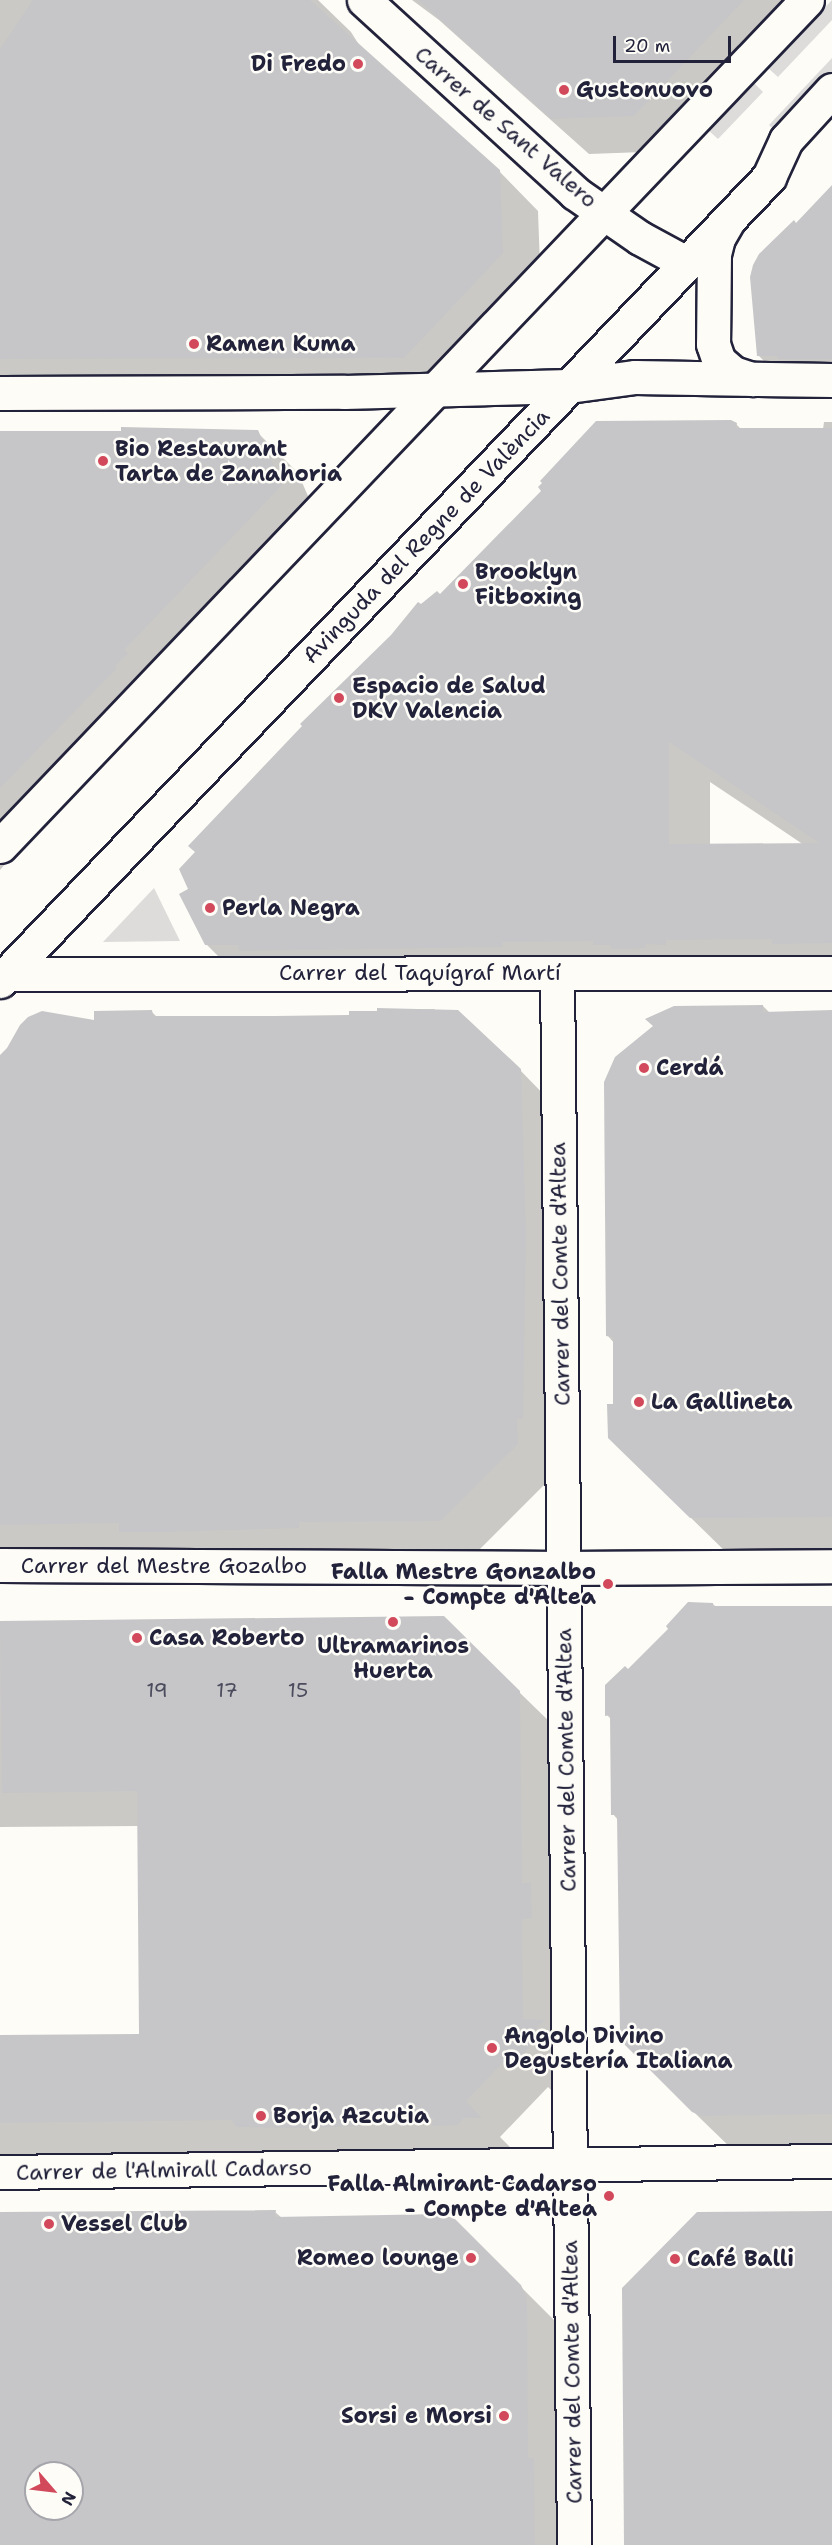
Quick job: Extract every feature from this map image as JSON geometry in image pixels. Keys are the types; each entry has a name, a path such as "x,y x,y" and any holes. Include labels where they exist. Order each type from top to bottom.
{"street":[{"name":"Carrer de Sant Valero","path":"364,0 551,172 640,238 686,263"},
{"path":"0,846 807,0"},
{"name":"Avinguda del Regne de València","path":"2,976 769,177 786,140 832,90"},
{"path":"729,219 718,238 714,254 713,344 719,362 733,373 754,380"},
{"path":"0,393 434,390 569,386 635,378 832,380"},
{"name":"Carrer del Taquígraf Martí","path":"2,976 832,973"},
{"name":"Carrer del Comte d'Altea","path":"557,974 574,2545"},
{"name":"Carrer del Mestre Gozalbo","path":"0,1565 564,1568 832,1566"},
{"name":"Carrer de l'Almirall Cadarso","path":"0,2172 832,2160"}],"shaded area":[{"path":"832,0 832,20 778,77 768,68"},
{"path":"832,58 832,73 776,132 769,125"},
{"path":"753,82 763,92 718,139 708,130"},
{"path":"154,888 180,941 103,942"}],"building":[{"path":"33,0 310,0 500,170 503,253 404,358 0,359 0,49"},
{"path":"418,0 744,0 634,116 551,119"},
{"path":"832,185 832,359 777,359 777,356 757,356 750,277 753,265 759,254 794,220 796,223"},
{"path":"731,420 737,423 736,428 832,428 832,943 772,944 772,939 666,940 666,945 645,944 646,948 612,949 610,945 593,945 593,941 503,942 502,947 239,951 238,945 205,945 179,894 188,889 179,869 195,852 188,846 302,726 300,724 391,635 418,602 421,604 437,591 440,594 541,491 538,487 542,483 540,481 596,421","holes":["669,742 819,843 669,844"]},
{"path":"121,427 258,430 282,485 124,650 128,653 115,666 117,668 0,788 0,431 121,431"},
{"path":"763,1005 763,1012 832,1010 832,1517 690,1518 608,1438 607,1404 613,1404 613,1337 606,1336 604,1082 615,1057 653,1026 645,1019 674,1006"},
{"path":"377,1008 458,1010 521,1069 526,1234 523,1419 517,1419 518,1444 441,1521 299,1522 299,1528 164,1532 119,1532 119,1523 0,1525 0,1055 7,1048 20,1025 28,1017 42,1011 94,1020 94,1011 152,1010 153,1016 275,1016 349,1015 349,1011 377,1011"},
{"path":"688,1602 713,1603 713,1606 832,1606 832,2114 702,2116 692,2112 625,2045 620,2035 617,1815 611,1815 610,1715 605,1716 605,1685 625,1666 628,1669 668,1629 666,1626"},
{"path":"444,1616 520,1691 522,1883 531,1883 532,1918 522,1919 523,2019 544,2020 535,2030 534,2041 519,2059 512,2053 466,2101 482,2118 464,2118 457,2125 432,2126 433,2118 360,2119 360,2126 302,2128 237,2127 231,2120 0,2123 0,2035 139,2034 137,1791 2,1793 0,1621"},
{"path":"276,2210 275,2217 442,2214 455,2219 521,2285 527,2298 528,2458 534,2458 535,2545 0,2545 0,2212"},
{"path":"832,2211 832,2545 624,2545 622,2288 697,2212"}],"place":[{"name":"Di Fredo","path":"358,64"},
{"name":"Gustonuovo","path":"564,90"},
{"name":"Ramen Kuma","path":"194,344"},
{"name":"Bio Restaurant Tarta de Zanahoria","path":"103,461"},
{"name":"Brooklyn Fitboxing","path":"463,584"},
{"name":"Espacio de Salud DKV Valencia","path":"339,698"},
{"name":"Perla Negra","path":"210,908"},
{"name":"Cerdá","path":"644,1068"},
{"name":"La Gallineta","path":"639,1402"},
{"name":"Falla Mestre Gonzalbo - Compte d'Altea","path":"608,1584"},
{"name":"Ultramarinos Huerta","path":"393,1622"},
{"name":"Casa Roberto","path":"137,1638"},
{"name":"Angolo Divino Degustería Italiana","path":"492,2048"},
{"name":"Borja Azcutia","path":"261,2116"},
{"name":"Falla Almirant Cadarso - Compte d'Altea","path":"609,2196"},
{"name":"Vessel Club","path":"49,2224"},
{"name":"Romeo lounge","path":"471,2258"},
{"name":"Café Balli","path":"675,2259"},
{"name":"Sorsi e Morsi","path":"504,2416"}]}
